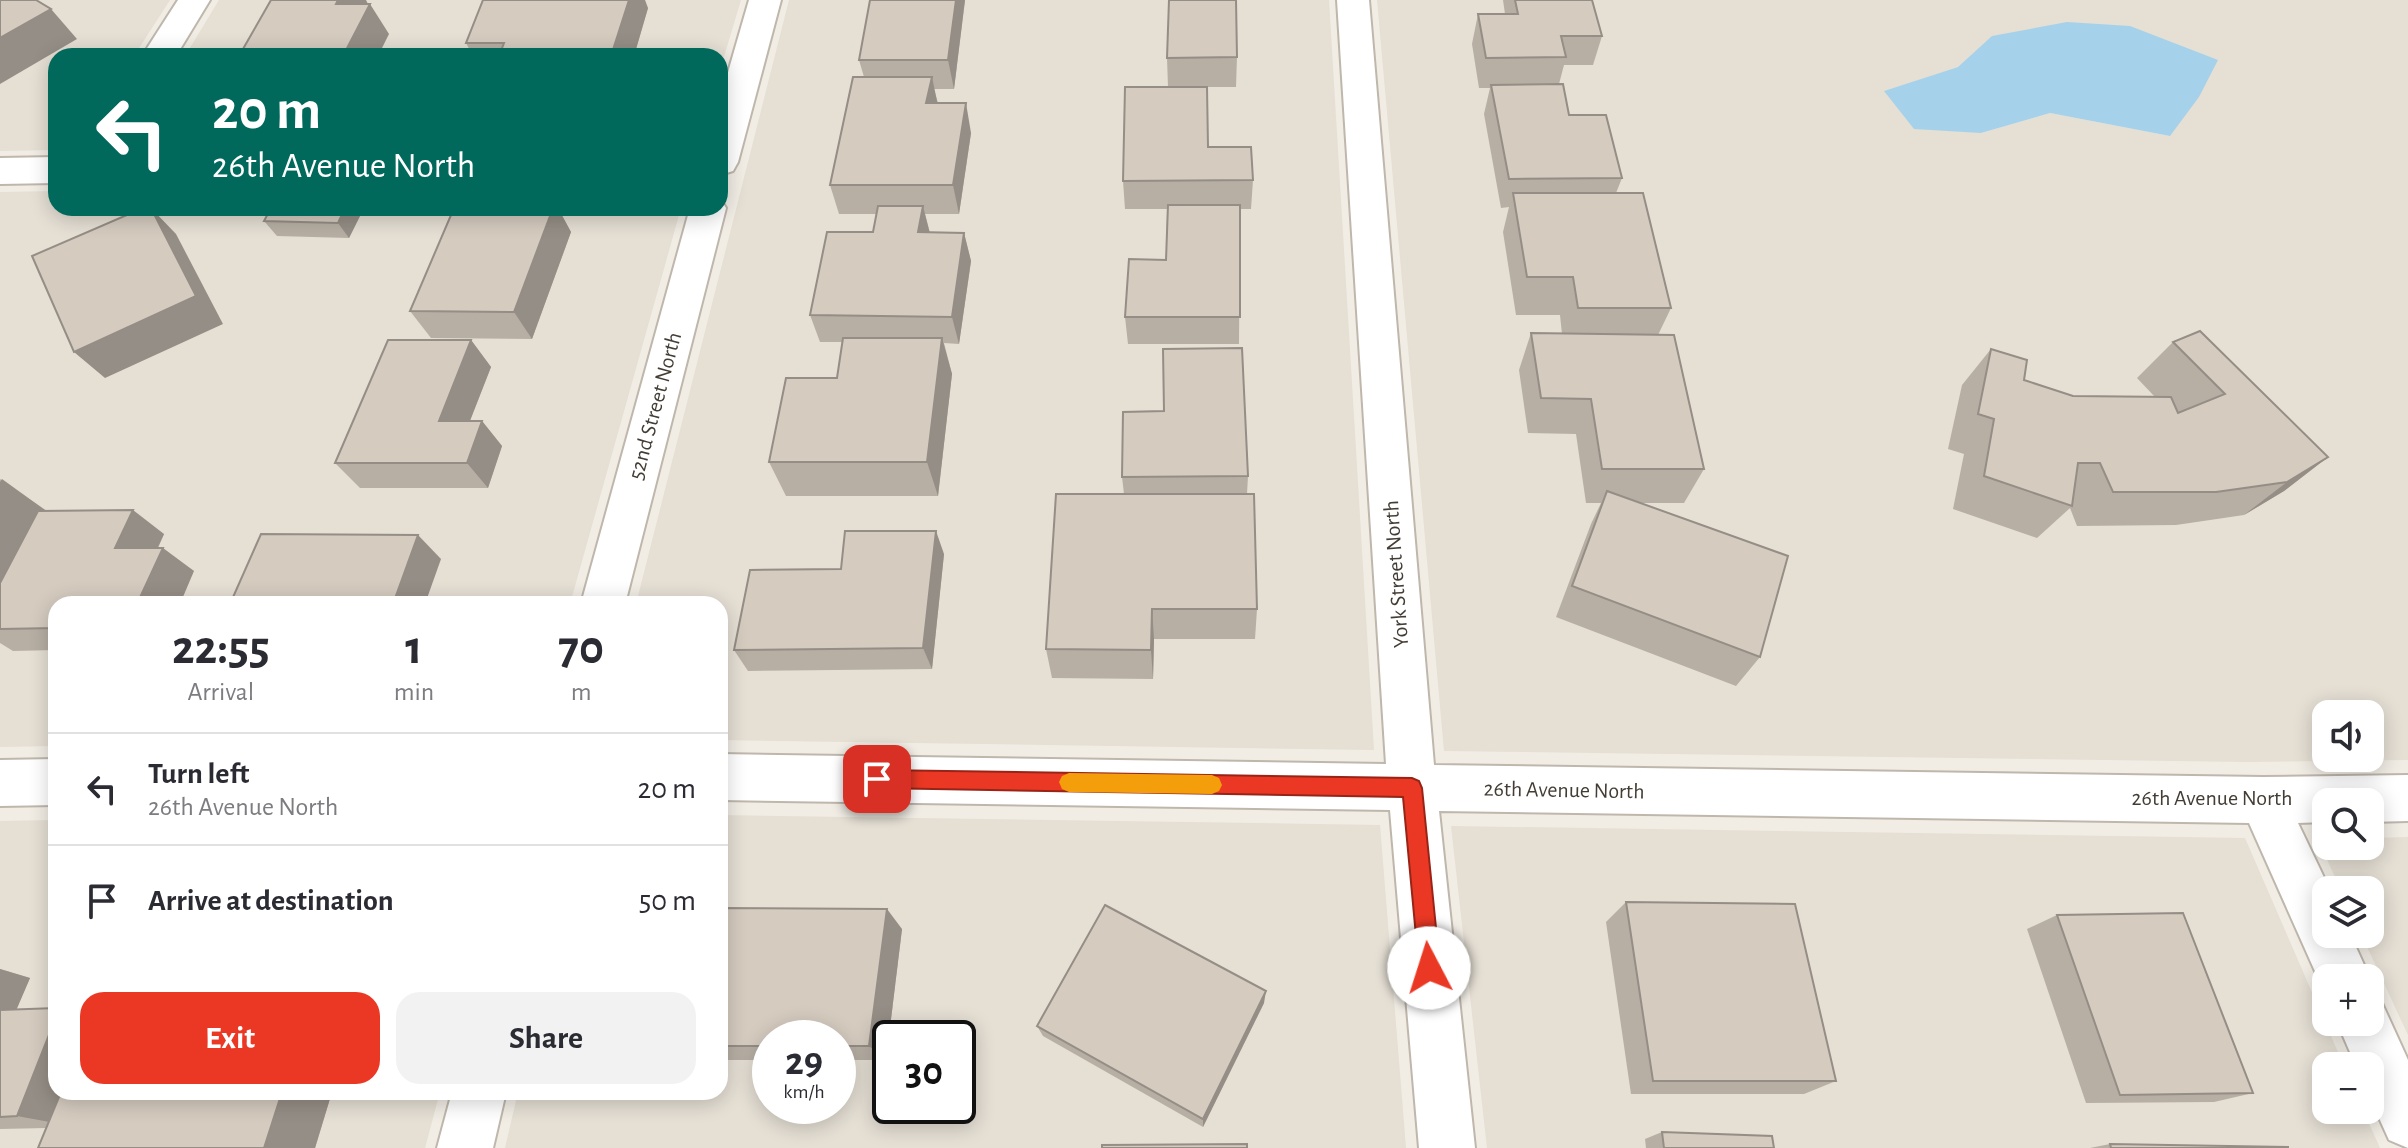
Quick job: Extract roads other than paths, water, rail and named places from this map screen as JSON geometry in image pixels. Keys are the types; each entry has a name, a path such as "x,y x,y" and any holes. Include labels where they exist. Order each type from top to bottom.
{"street":[{"path":"164,48 194,0"},
{"path":"728,133 765,0"},
{"name":"York Street North","path":"1353,0 1412,788 1447,1148"},
{"path":"0,171 48,170"},
{"name":"52nd Street North","path":"605,596 706,216"},
{"name":"26th Avenue North","path":"728,777 2263,800 2408,798"},
{"path":"0,783 48,782"},
{"path":"2263,800 2338,964"},
{"path":"2369,1036 2408,1121"},
{"path":"465,1148 477,1100"}],"water":[{"path":"2067,22 2130,26 2218,60 2199,97 2170,136 2050,113 1981,133 1914,129 1884,91 1958,67 1992,36"}]}
